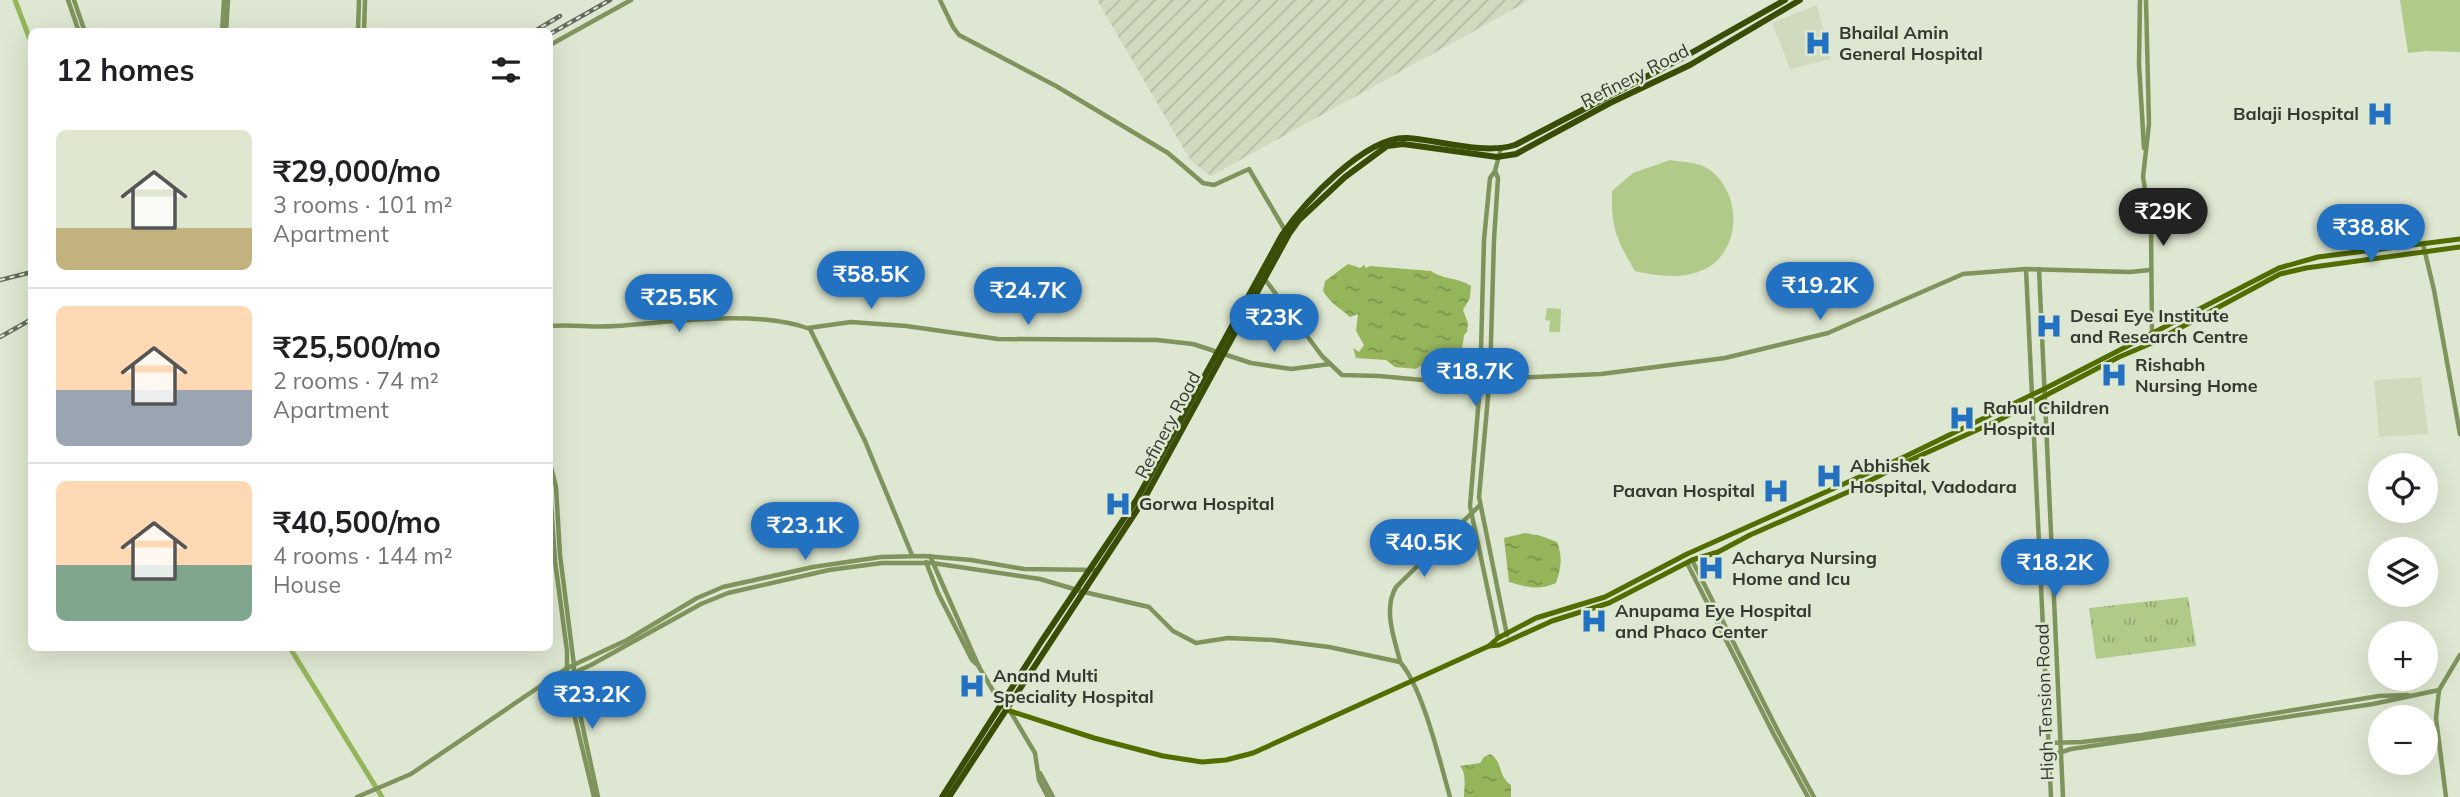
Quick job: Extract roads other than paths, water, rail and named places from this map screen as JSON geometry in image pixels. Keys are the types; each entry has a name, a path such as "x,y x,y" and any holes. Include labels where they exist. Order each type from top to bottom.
{"main road":[{"name":"Refinery Road","path":"1220,352 1264,278 1294,217 1345,168 1385,142 1407,138 1501,148 1528,139 1785,0"},
{"name":"Refinery Road","path":"949,797 1095,570 1287,233 1299,220 1345,177 1387,146 1403,144 1508,156 1533,146 1610,103 1690,65 1800,0"},
{"path":"1006,708 1094,738 1163,756 1202,762 1253,754 1489,646 1536,618 1605,597 1687,554 1904,457 2152,335 2280,268 2318,257 2460,239"},
{"path":"1507,637 1609,603 1690,562 1718,552 1848,492 2152,343 2280,274 2460,247"},
{"name":"Refinery Road","path":"942,797 1006,708"}],"street":[{"path":"68,0 78,28"},
{"path":"74,0 84,28"},
{"path":"224,28 226,0"},
{"path":"358,28 362,0"},
{"path":"362,0 364,28"},
{"path":"553,43 631,0"},
{"path":"940,0 959,35 1056,86 1168,153 1203,183 1214,185 1249,169 1287,233"},
{"path":"2140,0 2139,64 2145,153"},
{"path":"2146,0 2149,124 2143,177 2151,226 2152,343"},
{"path":"1499,641 1470,499 1480,385 1484,240 1490,178 1495,171 1501,148"},
{"path":"1495,171 1498,178 1493,240 1490,375 1479,506 1507,637"},
{"path":"2423,243 2460,434"},
{"path":"1480,373 1514,378 1601,374 1725,358 1828,333 1963,274 2026,269 2124,272 2150,270"},
{"name":"High Tension Road","path":"2026,269 2051,797"},
{"name":"High Tension Road","path":"2039,269 2063,797"},
{"path":"1264,278 1329,364 1342,375 1488,386"},
{"path":"553,326 589,327 720,319 771,320 808,328 855,322 998,339 1157,340 1190,343 1251,363 1291,369 1329,364"},
{"path":"808,328 865,441 913,555"},
{"path":"553,475 559,555 574,665 573,682 596,797"},
{"path":"1450,797 1428,725 1411,680 1400,662 1390,615 1390,597 1396,587 1479,506"},
{"path":"553,520 566,676 596,797"},
{"path":"359,797 411,774 567,668 627,640 697,598 723,587 829,564 913,555 971,560 1024,569 1095,570"},
{"path":"927,556 979,667 1035,752 1039,773 1050,797"},
{"path":"1690,562 1773,733 1808,797"},
{"path":"1690,562 1814,797"},
{"path":"544,683 573,673 701,604 728,593 829,570 882,563 929,563 1034,578 1149,607 1174,631 1196,643 1228,638 1273,640 1329,647 1400,662"},
{"path":"758,579 759,586"},
{"path":"2446,797 2436,719 2439,690 2460,655"},
{"path":"2049,756 2439,690"},
{"path":"2049,743 2142,735 2379,696 2413,696"}],"water":[{"path":"1348,264 1360,268 1364,265 1366,268 1370,266 1431,271 1471,286 1470,298 1463,310 1468,323 1467,332 1455,365 1444,371 1437,371 1420,366 1416,369 1395,367 1386,360 1356,358 1353,348 1359,352 1364,345 1356,331 1358,314 1350,317 1323,291 1325,281"},
{"path":"1525,533 1557,542 1561,562 1556,583 1538,588 1509,582 1504,538"},
{"path":"1490,754 1511,785 1511,797 1464,797 1464,777 1460,766 1480,763"}],"waterway":[{"path":"15,0 28,34"},
{"path":"292,651 382,797"}],"railway":[{"path":"553,32 610,0"},
{"path":"540,28 560,16"},
{"path":"0,280 28,273"},
{"path":"0,337 28,321"}],"place":[{"name":"Bhailal Amin General Hospital","path":"1818,43"},
{"name":"Balaji Hospital","path":"2380,114"},
{"name":"Desai Eye Institute and Research Centre","path":"2049,326"},
{"name":"Rishabh Nursing Home","path":"2114,375"},
{"name":"Rahul Children Hospital","path":"1962,418"},
{"name":"Abhishek Hospital, Vadodara","path":"1829,476"},
{"name":"Paavan Hospital","path":"1776,491"},
{"name":"Gorwa Hospital","path":"1118,504"},
{"name":"Acharya Nursing Home and Icu","path":"1711,568"},
{"name":"Anupama Eye Hospital and Phaco Center","path":"1594,621"},
{"name":"Anand Multi Speciality Hospital","path":"972,686"}]}
